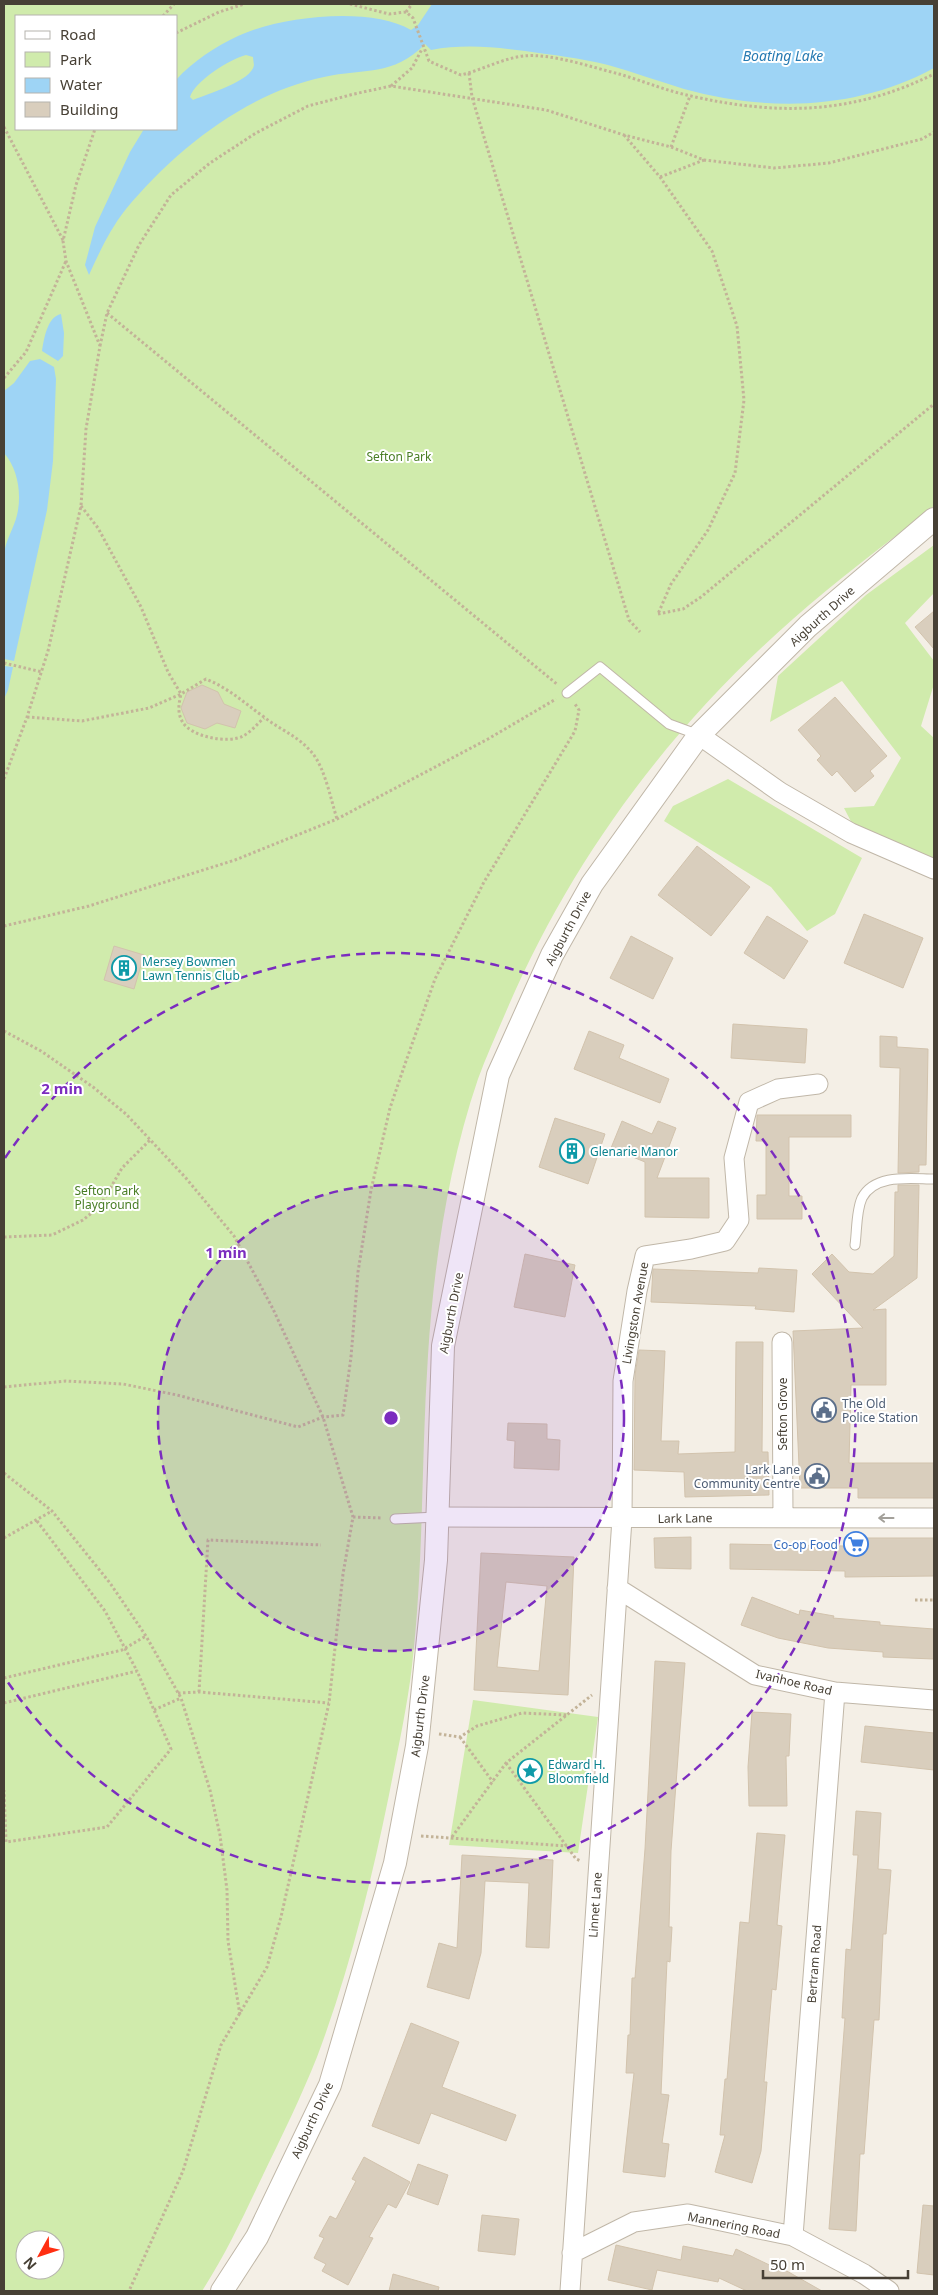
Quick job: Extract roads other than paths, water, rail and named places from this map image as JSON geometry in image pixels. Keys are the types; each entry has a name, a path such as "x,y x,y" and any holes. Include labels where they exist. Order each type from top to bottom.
{"street":[{"name":"Aigburth Drive","path":"222,2291 257,2237 330,2085 395,1862 417,1746 436,1560 443,1346 498,1075 552,955 592,884 699,735 808,626 934,519"},
{"path":"699,735 780,792 851,832 934,869"},
{"name":"Livingston Avenue","path":"622,1519 623,1381 637,1291 645,1256 725,1241 739,1220 734,1158 749,1102 778,1089 818,1084"},
{"name":"Sefton Grove","path":"782,1342 783,1517"},
{"name":"Lark Lane","path":"436,1517 622,1519 934,1518"},
{"name":"Linnet Lane","path":"570,2291 622,1519"},
{"name":"Ivanhoe Road","path":"617,1588 755,1675 835,1692 934,1700"},
{"name":"Bertram Road","path":"794,2236 835,1692"},
{"name":"Mannering Road","path":"572,2252 634,2222 688,2214 794,2236 864,2274 889,2291"}],"lane":[{"path":"567,693 600,667 669,724 699,735"},
{"path":"855,1245 862,1198 871,1187 893,1178 934,1179"},
{"path":"395,1519 436,1517"}],"water":[{"name":"Boating Lake","path":"432,4 934,4 934,68 905,82 874,92 812,103 780,104 716,96 684,89 608,65 577,59 490,47 455,47 431,50 425,44 413,55 390,67 324,77 295,85 267,96 240,110 214,127 167,166 126,209 110,233 89,275 85,265 95,227 130,152 143,130 178,130 178,78 197,61 238,36 277,23 301,19 325,16 373,18 394,23 411,30 418,25","holes":["246,55 253,57 254,65 251,71 238,82 193,100 190,97 193,91 206,78 239,57"]},
{"path":"61,314 64,333 63,356 58,361 42,351 49,324 52,319"},
{"path":"40,359 54,367 56,379 53,461 47,510 14,661 4,659 2,581 5,550 17,515 19,490 13,466 4,453 4,391 14,383 30,361"},
{"path":"4,666 13,667 4,699"}],"place":[{"name":"Mersey Bowmen Lawn Tennis Club","path":"124,968"},
{"name":"Glenarie Manor","path":"572,1151"},
{"name":"The Old Police Station","path":"824,1410"},
{"name":"Lark Lane Community Centre","path":"817,1476"},
{"name":"Co-op Food","path":"856,1544"},
{"name":"Edward H. Bloomfield","path":"530,1771"}],"park label":[{"name":"Sefton Park","path":"399,456"},
{"name":"Sefton Park Playground","path":"107,1197"}]}
